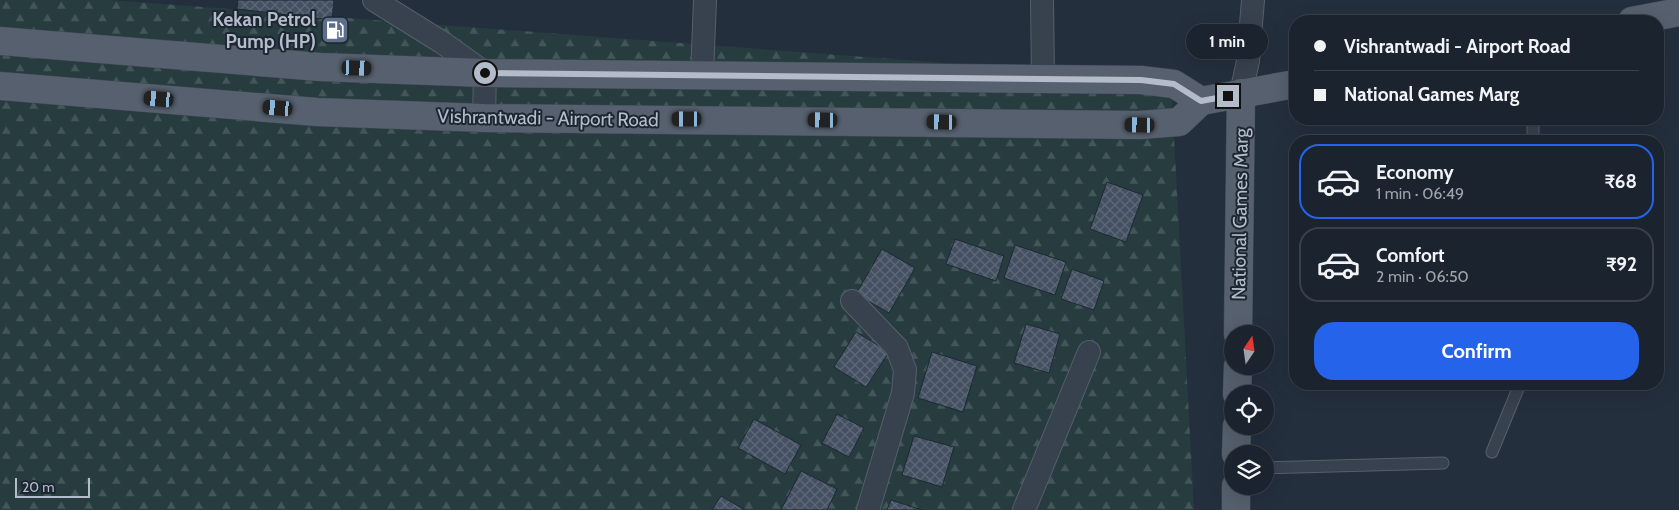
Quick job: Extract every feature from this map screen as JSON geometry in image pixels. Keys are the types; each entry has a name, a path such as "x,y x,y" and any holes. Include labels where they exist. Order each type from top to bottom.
{"main road":[{"path":"1663,15 1679,12"},
{"path":"0,41 320,67 485,73 1141,80 1174,84 1201,101 1289,85"},
{"name":"Vishrantwadi - Airport Road","path":"0,86 317,112 484,118 1140,125 1179,122 1201,101"},
{"name":"National Games Marg","path":"1238,325 1241,93"},
{"path":"1236,495 1236,510"}],"street":[{"path":"374,0 443,43 485,73 484,118"},
{"path":"702,75 705,0"},
{"path":"1042,0 1042,79"},
{"path":"1241,93 1248,61 1253,0"},
{"path":"852,300 897,348 906,370 903,393 868,510"},
{"path":"1024,510 1089,352"}],"lane":[{"path":"1492,452 1518,390"},
{"path":"1274,468 1443,463"}],"green space":[{"path":"0,0 109,0 1171,80 1194,510 0,510"}],"building":[{"path":"238,0 334,0 332,20 237,9"},
{"path":"1107,182 1143,195 1126,242 1090,229"},
{"path":"955,239 1004,256 996,281 946,264"},
{"path":"1015,245 1066,262 1055,295 1004,278"},
{"path":"882,249 915,268 889,313 856,294"},
{"path":"1072,269 1104,281 1094,310 1061,299"},
{"path":"1026,324 1060,334 1049,373 1014,363"},
{"path":"856,332 889,352 866,387 834,367"},
{"path":"932,352 977,366 963,412 918,398"},
{"path":"837,414 864,428 849,457 822,443"},
{"path":"754,419 801,445 785,474 738,448"},
{"path":"914,436 954,447 942,487 902,475"},
{"path":"801,471 837,489 827,510 781,510"},
{"path":"721,496 745,510 712,510"},
{"path":"891,500 922,510 887,510"}],"place":[{"name":"Kekan Petrol Pump (HP)","path":"335,30"}],"route":[{"path":"485,73 1141,80 1174,84 1201,101 1228,96"}]}
